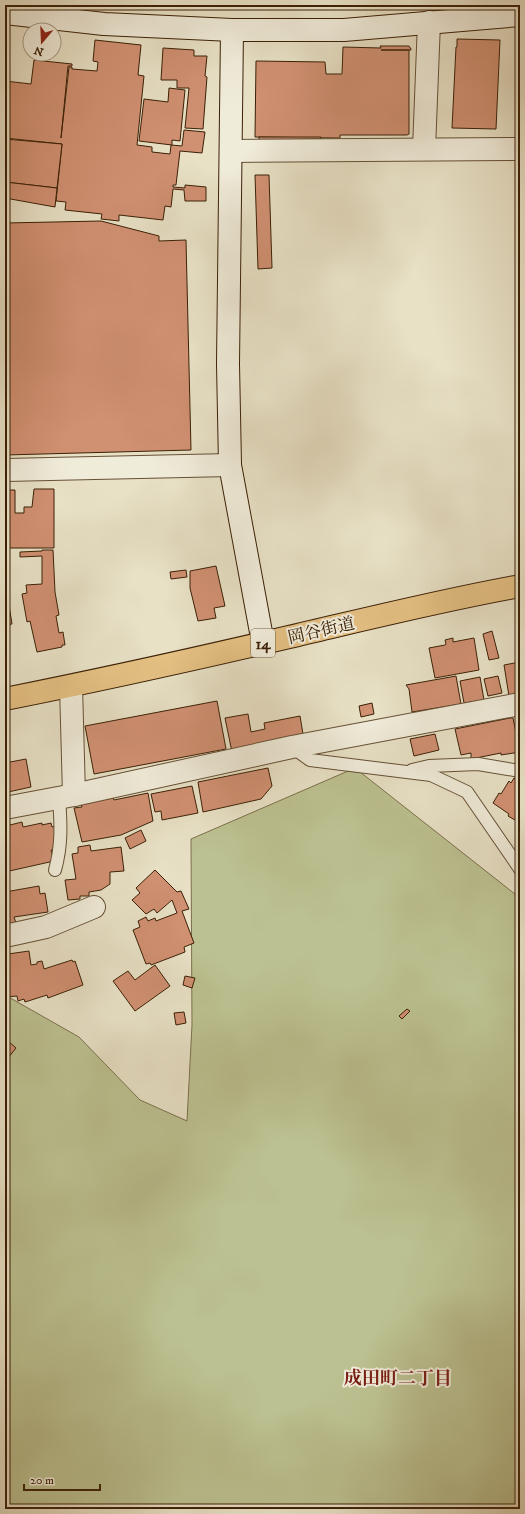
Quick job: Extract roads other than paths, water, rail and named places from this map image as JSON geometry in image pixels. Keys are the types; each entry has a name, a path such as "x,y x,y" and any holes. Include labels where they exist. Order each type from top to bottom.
{"main road":[{"name":"岡谷街道","path":"5,699 71,686 263,643 472,594 520,586"}],"street":[{"path":"5,13 104,24 232,30 344,30 520,15"},
{"path":"424,150 429,22"},
{"path":"232,30 228,364 230,465 263,643"},
{"path":"231,151 520,149"},
{"path":"5,470 230,465"},
{"path":"67,796 71,686"},
{"path":"5,808 292,747 520,704"},
{"path":"5,936 46,927 94,907"}],"lane":[{"path":"292,747 310,760 431,775 467,792 520,869"},
{"path":"402,772 429,766 478,764 520,771"},
{"path":"55,870 60,852 61,827 67,796"}],"district":[{"name":"成田町二丁目","path":"398,1378"}]}
